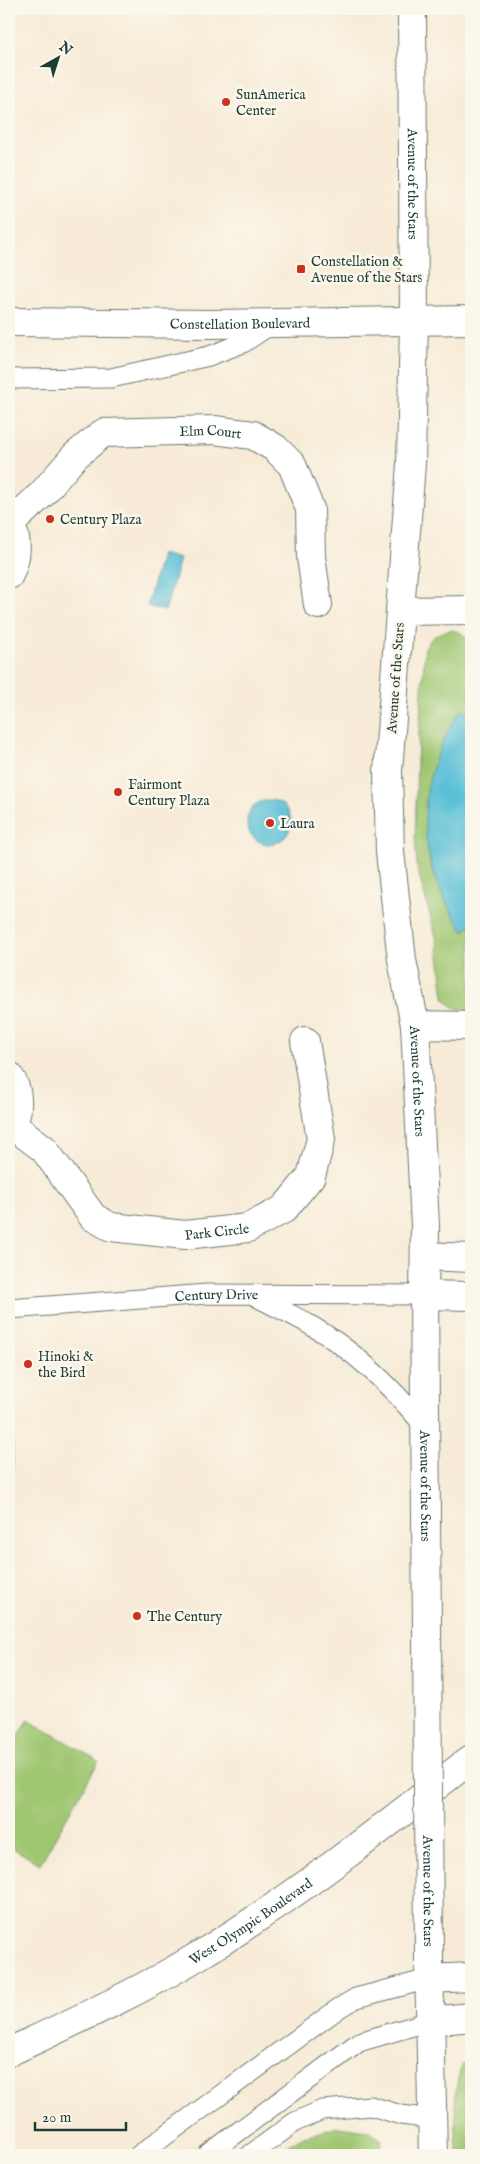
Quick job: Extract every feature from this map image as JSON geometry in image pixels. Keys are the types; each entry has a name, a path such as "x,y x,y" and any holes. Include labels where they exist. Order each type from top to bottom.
{"main road":[{"name":"Avenue of the Stars","path":"412,9 414,321 411,464 388,772 390,852 402,960 415,1025 425,1226 429,1969 433,2155"},
{"name":"Constellation Boulevard","path":"9,322 273,324 471,320"},
{"name":"Elm Court","path":"9,575 15,562 16,545 10,523 42,494 75,456 102,433 214,430 253,435 275,448 292,465 310,509 311,557 318,605"},
{"path":"400,611 471,610"},
{"path":"415,1025 471,1026"},
{"name":"Park Circle","path":"9,1076 17,1094 17,1110 10,1127 44,1149 93,1217 111,1227 185,1235 248,1228 284,1209 311,1176 321,1139 305,1041"},
{"path":"424,1256 471,1258"},
{"path":"424,1295 471,1296"},
{"name":"West Olympic Boulevard","path":"9,2052 88,2015 197,1957 275,1906 471,1759"},
{"path":"423,1796 471,1779"},
{"path":"429,1969 471,1977"},
{"path":"430,2021 471,2017"}],"lane":[{"path":"9,379 111,378 210,356 243,343 273,324"},
{"name":"Century Drive","path":"9,1309 208,1294 424,1295"},
{"path":"252,1295 311,1325 353,1355 401,1397 425,1427"},
{"path":"139,2155 339,2008 356,1998 429,1969"},
{"path":"207,2155 359,2042 430,2021"},
{"path":"250,2155 295,2122 322,2110 371,2106 401,2115 433,2119"}],"green space":[{"path":"450,630 464,635 471,647 471,720 462,709 425,823 430,864 444,900 464,932 471,923 471,1010 455,1008 444,997 437,940 417,868 415,838 417,760 425,648 435,636"},
{"path":"28,1720 99,1761 40,1864 9,1846 9,1753"},
{"path":"471,2062 471,2155 457,2155 455,2097 463,2064"},
{"path":"338,2127 369,2131 381,2139 382,2155 273,2155 300,2138"}],"water":[{"path":"161,554 180,559 165,611 147,606"},
{"path":"462,709 471,720 471,923 464,932 447,905 435,877 428,849 425,821 427,793 434,765 445,737"},
{"path":"269,800 281,804 287,810 291,822 287,834 281,840 269,844 257,840 251,834 247,822 251,810 257,804"},
{"path":"9,1411 12,1411 13,1463 9,1489"}],"place":[{"name":"SunAmerica Center","path":"226,102"},
{"name":"Constellation & Avenue of the Stars","path":"301,269"},
{"name":"Century Plaza","path":"50,519"},
{"name":"Fairmont Century Plaza","path":"118,792"},
{"name":"Laura","path":"270,823"},
{"name":"Hinoki & the Bird","path":"28,1364"},
{"name":"The Century","path":"137,1616"}]}
